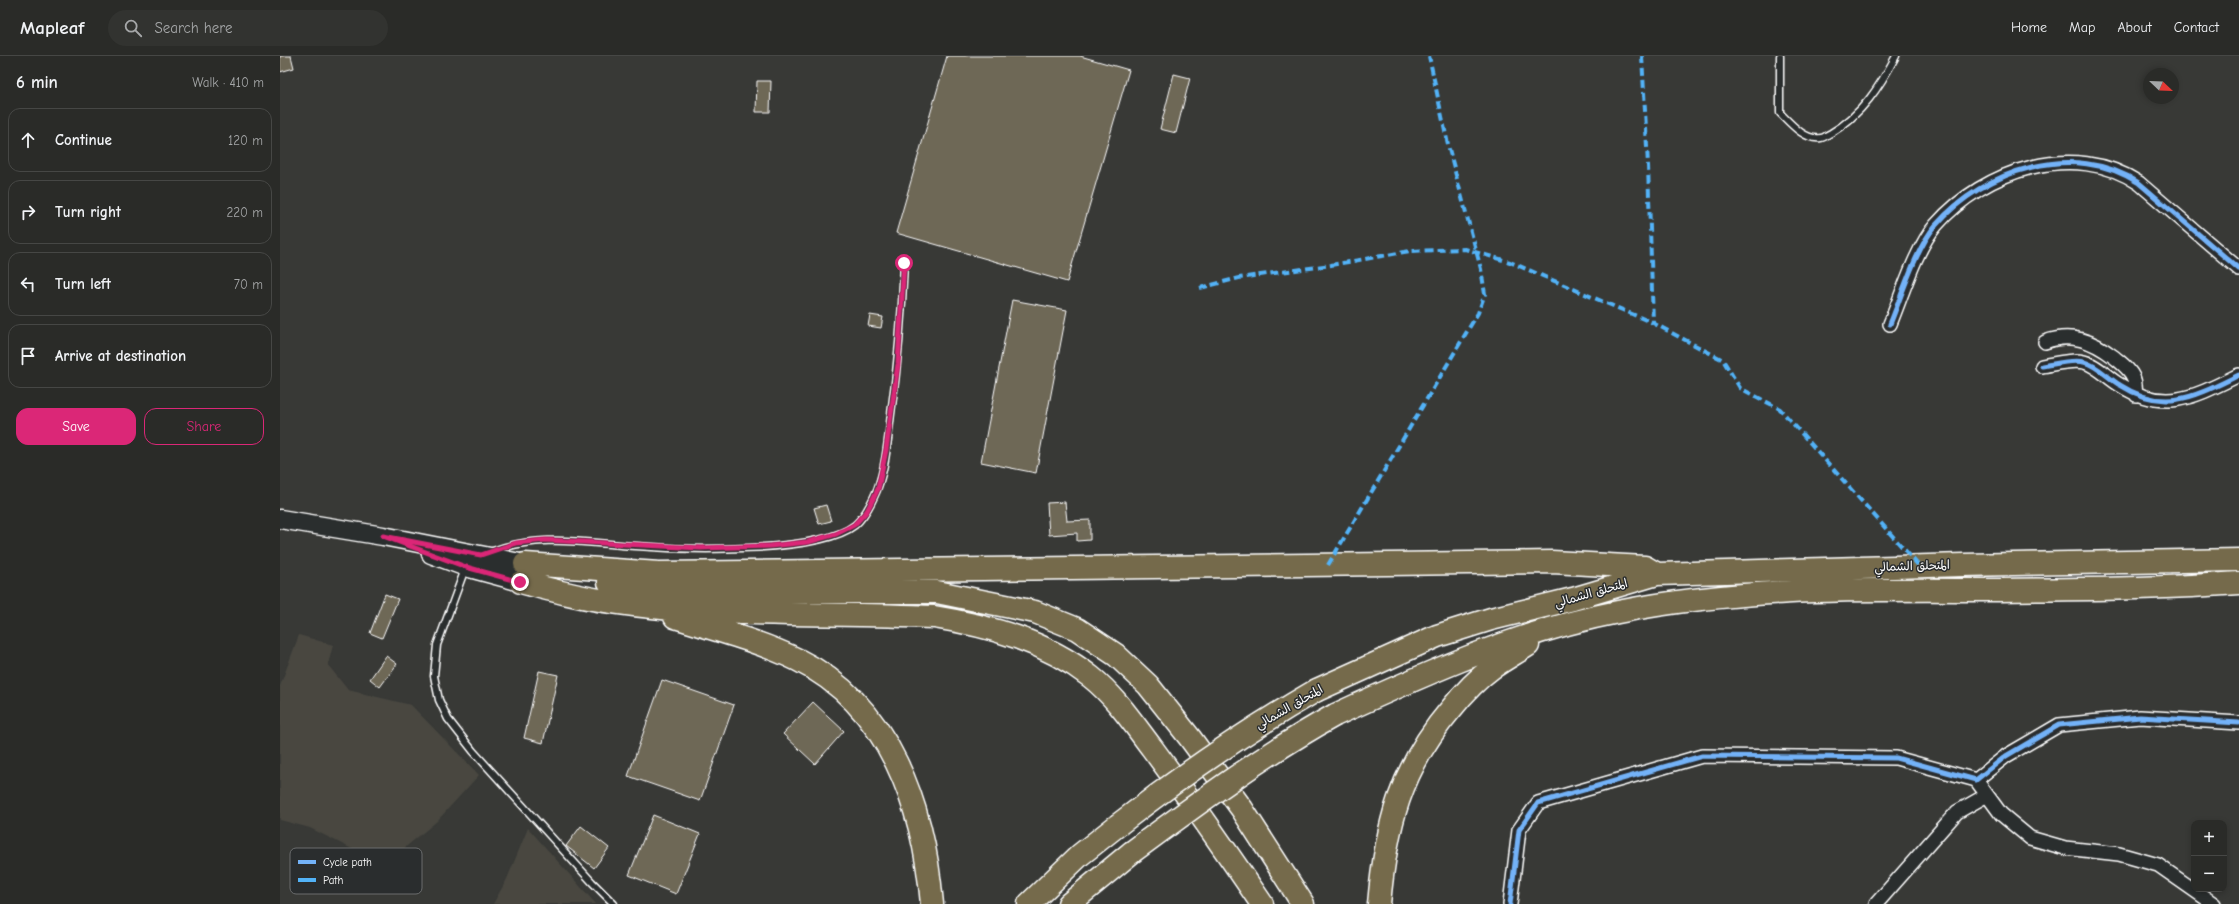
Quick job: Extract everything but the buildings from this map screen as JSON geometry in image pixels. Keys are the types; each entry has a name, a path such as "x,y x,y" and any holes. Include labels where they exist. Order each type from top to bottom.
{"highway":[{"name":"المتحلق الشمالي","path":"1029,904 1080,855 1180,778 1245,732 1317,690 1438,636 1491,619 1573,599 1657,574 1948,565 2239,560"},
{"path":"523,573 659,573 1552,562 1645,567 1657,574"},
{"path":"523,573 582,597 638,606 700,610 934,617 994,629 1031,642 1063,659 1091,677 1113,698 1188,794 1262,904"},
{"path":"523,573 642,588 687,592 936,592 1035,612 1077,629 1116,655 1148,685 1190,738 1242,809 1303,904"},
{"name":"المتحلق الشمالي","path":"1069,904 1132,852 1230,779 1294,738 1335,715 1408,682 1554,626 1618,612 1676,602 1755,592 1901,588 2009,589 2239,584"},
{"path":"638,606 753,642 799,660 832,680 859,704 882,735 910,798 925,852 932,904"},
{"path":"1379,904 1388,834 1396,807 1405,779 1431,733 1469,689 1491,669 1554,626"},
{"path":"1079,904 1094,883"}],"main road":[{"path":"280,519 383,536 481,555 523,573"},
{"path":"383,536 466,567 523,573"}],"street":[{"path":"1890,324 1924,243 1936,225 1982,187 2015,171 2035,166 2057,163 2077,164 2095,166 2127,175 2139,183 2239,269"},
{"path":"2045,342 2079,338 2101,347 2128,369 2134,380 2136,395"},
{"path":"2042,366 2085,362 2136,395 2154,400 2173,401 2203,392 2239,375"},
{"path":"1976,780 2006,756 2059,725 2140,718 2239,723"},
{"path":"1510,904 1519,830 1538,803 1702,756 1896,758 1976,780 2001,814 2030,838 2065,848 2119,854 2158,865 2214,904"},
{"path":"1876,904 1958,812 1987,795"}],"lane":[{"path":"1780,56 1780,113 1793,127 1813,138 1822,138 1840,127 1860,110 1879,86 1896,56"},
{"path":"481,555 516,543 545,540 693,548 770,546 808,542 836,534 854,525 867,511 878,489 886,450 898,364 904,263"},
{"path":"466,567 437,645 434,676 439,700 448,719 473,751 592,882 614,904"}],"shaded area":[{"path":"299,635 333,645 328,665 348,690 411,705 479,775 437,821 404,848 350,848 310,828 280,820 280,686"},
{"path":"528,828 596,904 493,904 507,879"}],"marked path":[{"path":"1328,565 1478,313 1485,294 1481,269 1449,149 1429,56"},
{"path":"1642,56 1648,165 1653,323"},
{"path":"1200,288 1239,278 1331,265 1410,251 1465,249 1510,262 1653,323 1723,360 1740,388 1780,409 1919,566"}],"cycle path":[{"path":"1890,324 1922,246 1936,225 1956,206 1979,189 2004,176 2031,167 2059,163 2087,164 2114,170 2139,183 2239,269"},
{"path":"2042,366 2069,361 2084,362 2094,366 2136,394 2152,399 2166,400 2180,399 2209,390 2239,375"},
{"path":"1510,904 1519,830 1538,803 1702,756 1896,758 1976,780 2006,756 2059,725 2140,717 2239,723"}],"route":[{"path":"520,582 466,567 383,536 481,555 516,543 545,540 701,548 770,546 808,542 836,534 854,525 867,511 878,489 886,450 898,364 904,263"}]}
